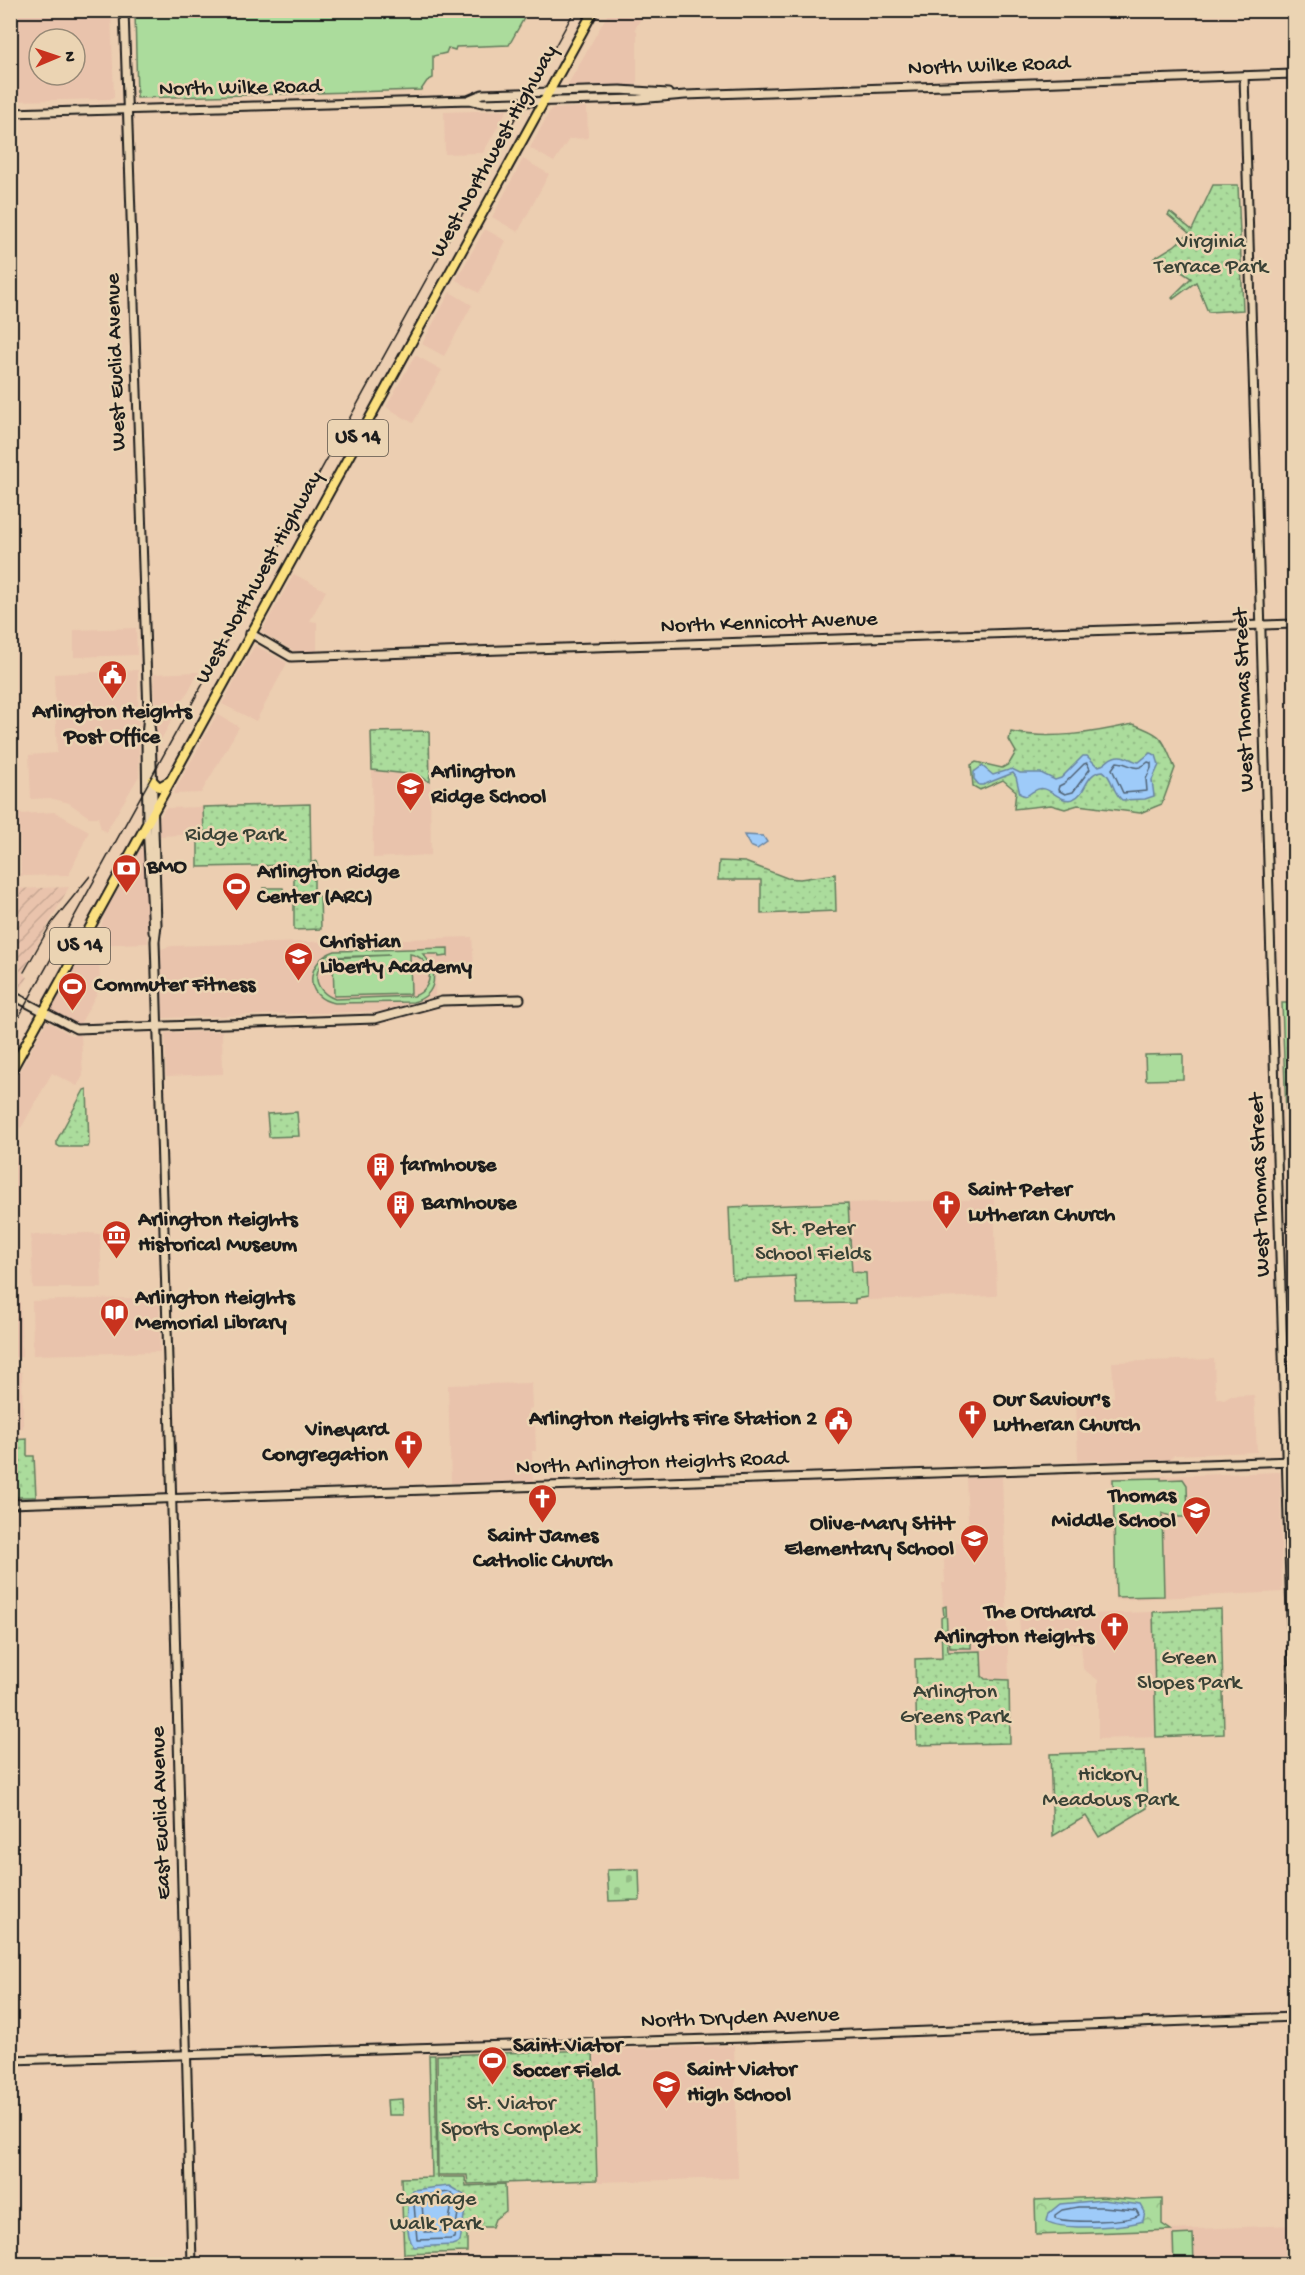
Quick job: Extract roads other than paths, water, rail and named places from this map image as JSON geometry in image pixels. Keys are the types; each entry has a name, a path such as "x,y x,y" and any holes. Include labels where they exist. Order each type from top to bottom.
{"main road":[{"name":"West Northwest Highway","path":"10,1073 594,10"},
{"path":"152,780 159,787 171,780"}],"street":[{"name":"West Euclid Avenue","path":"124,10 148,713 147,825 151,921 155,941"},
{"name":"North Wilke Road","path":"10,112 470,99 482,103 545,102 1294,74"},
{"name":"West Thomas Street","path":"1244,76 1294,1714"},
{"name":"North Wilke Road","path":"470,99 482,94 621,90 685,95"},
{"name":"North Kennicott Avenue","path":"250,633 291,657 1294,624"},
{"name":"West Euclid Avenue","path":"148,713 151,732 157,925 155,941 168,1360"},
{"path":"10,994 76,1029 375,1018 442,1001 520,999"},
{"name":"East Euclid Avenue","path":"168,1360 192,2265"},
{"name":"North Arlington Heights Road","path":"10,1504 1294,1461"},
{"name":"North Dryden Avenue","path":"10,2060 186,2056 1294,2017"}],"water":[{"path":"1150,753 1156,755 1159,765 1152,780 1154,796 1145,799 1122,800 1103,771 1097,772 1089,779 1078,796 1068,800 1044,789 1033,791 1026,796 1020,794 1013,773 983,785 979,785 974,779 974,772 982,766 993,775 1012,769 1020,773 1041,773 1055,780 1061,778 1083,756 1087,756 1097,766 1117,756 1139,762"},
{"path":"744,835 763,836 767,842 757,849 750,846"},
{"path":"449,2186 467,2197 460,2242 452,2245 414,2247 409,2235 407,2219 412,2190"},
{"path":"1103,2200 1141,2205 1145,2212 1143,2221 1122,2225 1079,2227 1047,2221 1049,2213 1060,2204"}],"railway":[{"path":"10,1033 575,10"},
{"path":"24,972 51,924 90,876"}],"place":[{"name":"Arlington Heights Post Office","path":"112,700"},
{"name":"Arlington Ridge School","path":"410,812"},
{"name":"BMO","path":"126,894"},
{"name":"Arlington Ridge Center (ARC)","path":"236,912"},
{"name":"Christian Liberty Academy","path":"299,982"},
{"name":"Commuter Fitness","path":"73,1012"},
{"name":"farmhouse","path":"380,1192"},
{"name":"Barnhouse","path":"401,1230"},
{"name":"Saint Peter Lutheran Church","path":"947,1230"},
{"name":"Arlington Heights Historical Museum","path":"117,1260"},
{"name":"Arlington Heights Memorial Library","path":"114,1338"},
{"name":"Our Saviour's Lutheran Church","path":"972,1440"},
{"name":"Arlington Heights Fire Station 2","path":"838,1446"},
{"name":"Vineyard Congregation","path":"409,1470"},
{"name":"Saint James Catholic Church","path":"543,1524"},
{"name":"Thomas Middle School","path":"1197,1536"},
{"name":"Olive-Mary Stitt Elementary School","path":"975,1564"},
{"name":"The Orchard Arlington Heights","path":"1115,1652"},
{"name":"Saint Viator Soccer Field","path":"492,2086"},
{"name":"Saint Viator High School","path":"666,2110"}],"park label":[{"name":"Virginia Terrace Park","path":"1211,256"},
{"name":"Ridge Park","path":"235,836"},
{"name":"St. Peter School Fields","path":"813,1242"},
{"name":"Green Slopes Park","path":"1189,1672"},
{"name":"Arlington Greens Park","path":"955,1706"},
{"name":"Hickory Meadows Park","path":"1110,1788"},
{"name":"St. Viator Sports Complex","path":"511,2118"},
{"name":"Carriage Walk Park","path":"436,2212"}]}
